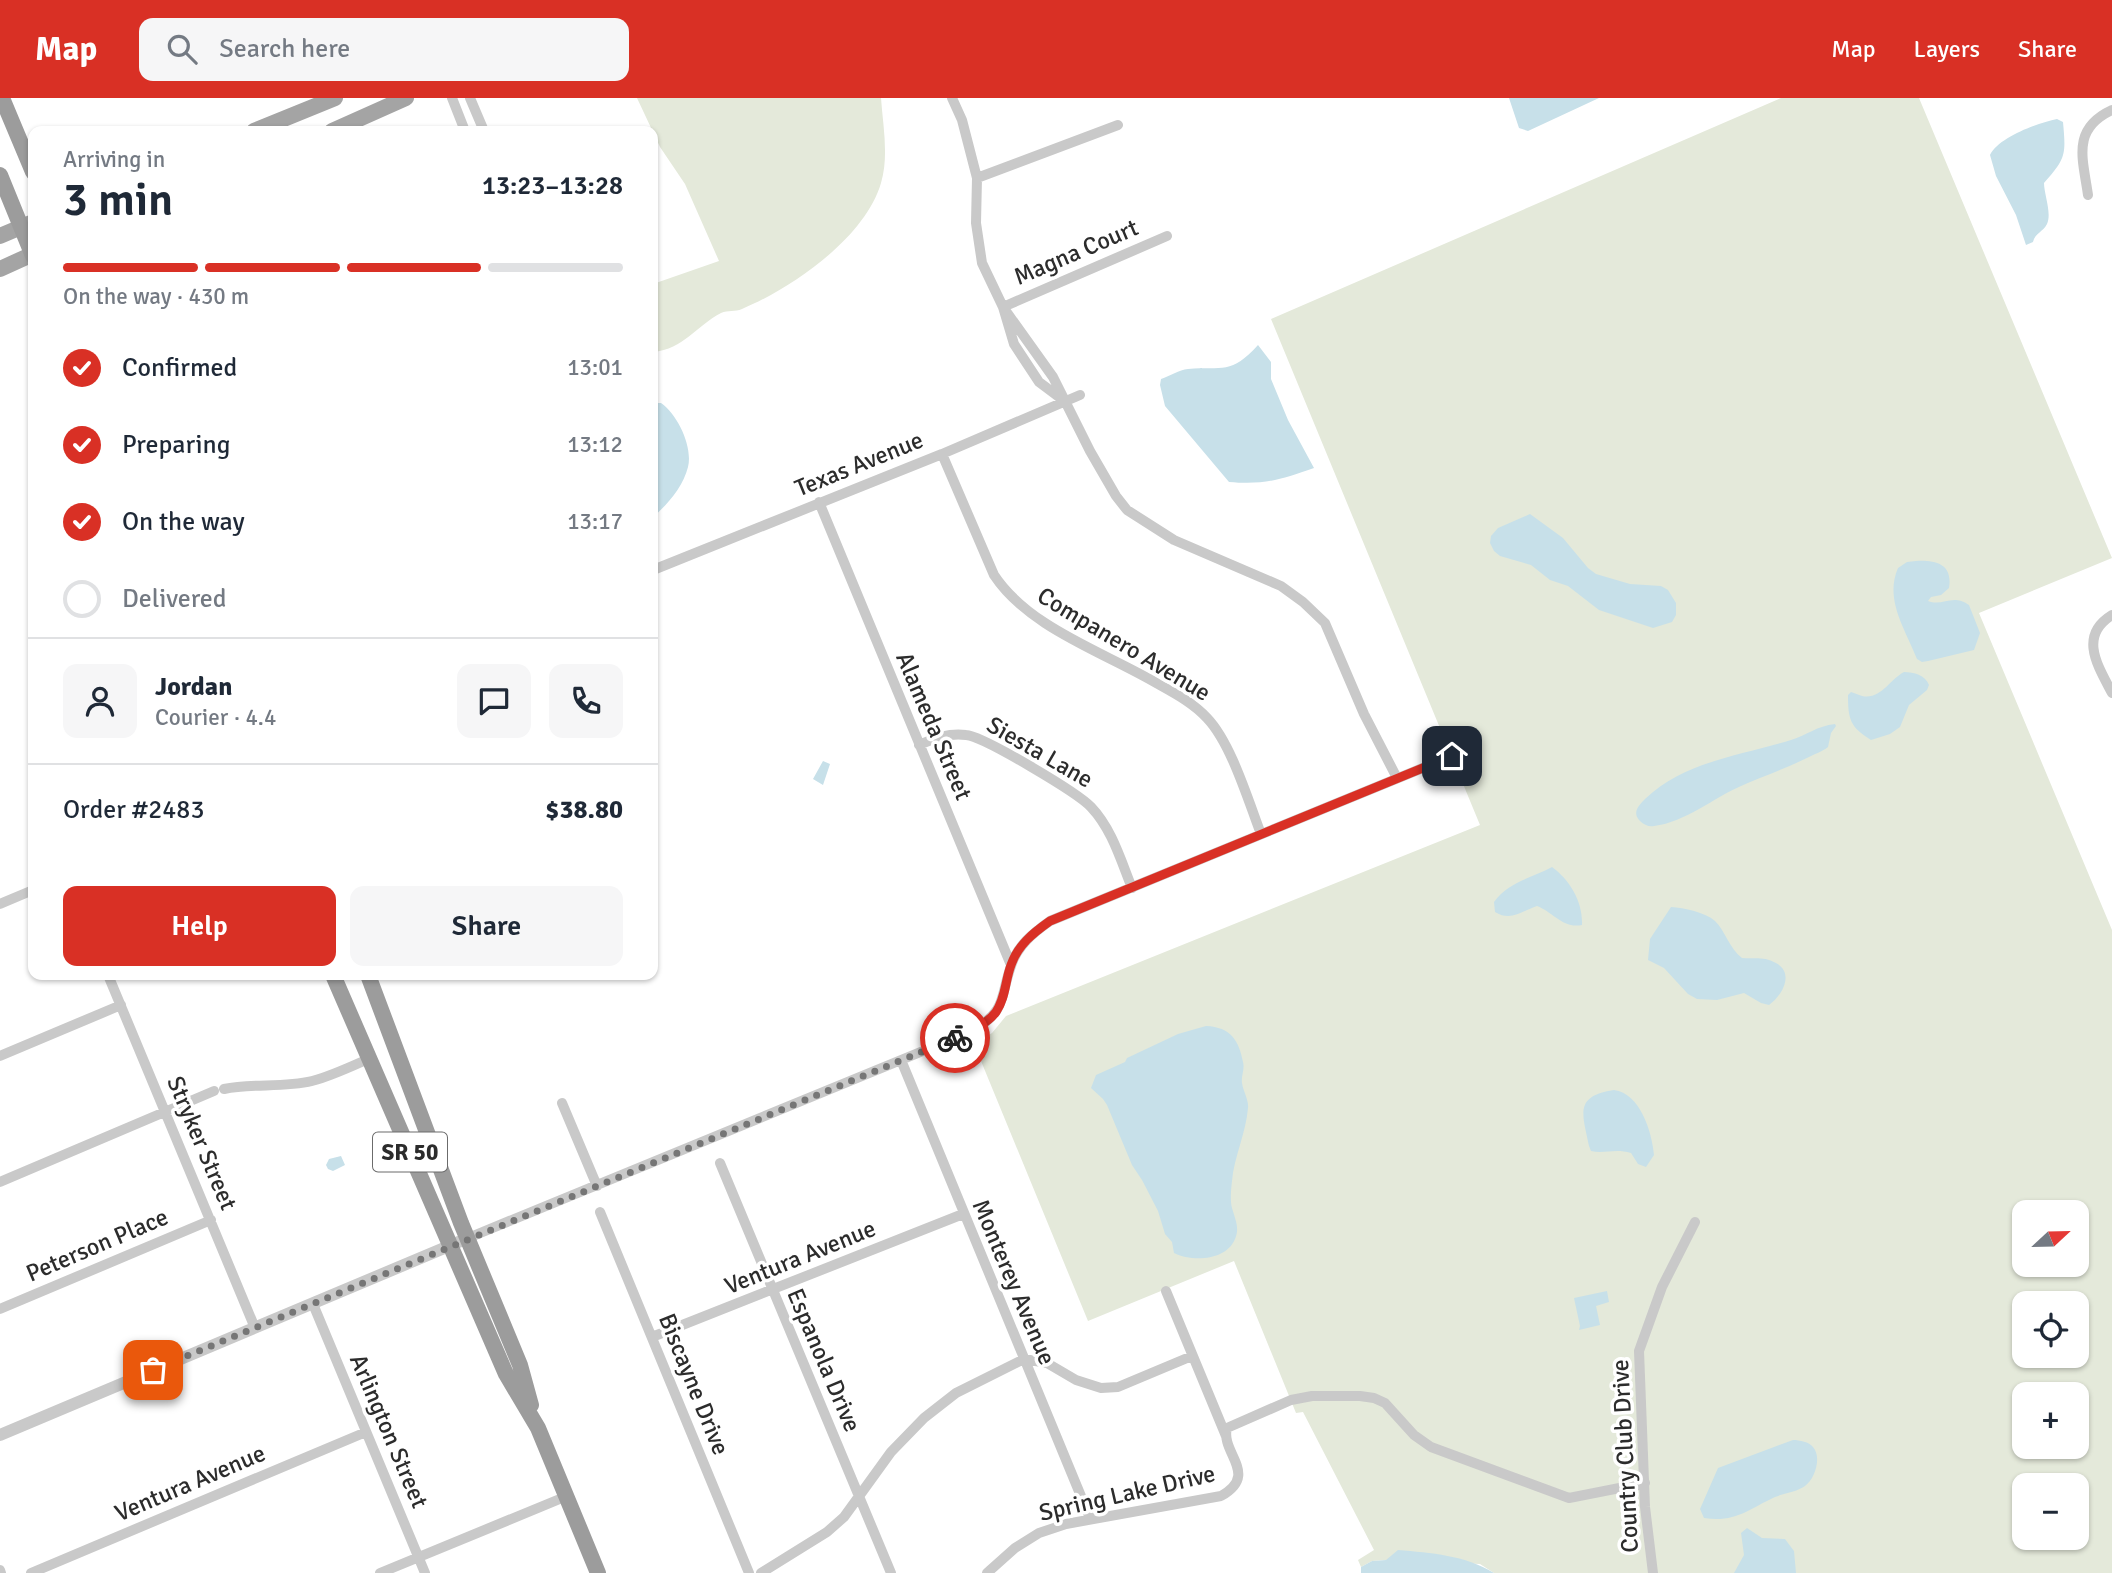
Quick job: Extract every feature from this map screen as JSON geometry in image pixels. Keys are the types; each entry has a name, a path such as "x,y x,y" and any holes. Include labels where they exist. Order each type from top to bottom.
{"highway":[{"path":"2,98 28,160"},
{"path":"0,175 27,224"},
{"name":"SR 50","path":"335,980 506,1374 538,1428"},
{"name":"SR 50","path":"370,980 468,1238 520,1364 538,1428 598,1573"}],"main road":[{"path":"266,126 335,98"},
{"path":"339,126 352,111 381,98"},
{"path":"345,126 406,98"},
{"path":"0,236 27,224"},
{"path":"0,269 28,257"}],"street":[{"path":"452,98 463,126"},
{"path":"470,98 482,126"},
{"path":"952,98 962,120 977,178 976,223 982,263 1003,307 1053,377 1097,462 1128,510 1174,540 1281,586 1325,623 1396,778"},
{"path":"2088,195 2081,149 2085,133 2092,123 2112,110"},
{"path":"977,178 1118,125"},
{"name":"Magna Court","path":"1003,307 1167,236"},
{"name":"Texas Avenue","path":"658,568 942,454 1080,395"},
{"name":"Companero Avenue","path":"942,454 994,575 1004,591 1033,617 1189,701 1209,719 1224,743 1261,834"},
{"name":"Alameda Street","path":"819,502 1011,965"},
{"path":"2112,615 2104,620 2094,635 2094,652 2097,665 2112,693"},
{"name":"Siesta Lane","path":"919,745 943,735 968,734 1071,790 1091,807 1108,831 1132,888"},
{"path":"0,1435 901,1060 986,1022 996,1012 1003,998 1011,965 1027,940 1050,921 1452,756"},
{"path":"0,904 28,892"},
{"name":"Stryker Street","path":"110,980 255,1328"},
{"path":"0,1056 121,1004"},
{"path":"0,1182 219,1090 248,1084 309,1081 337,1073 368,1059"},
{"name":"Monterey Avenue","path":"901,1060 1090,1518"},
{"path":"562,1103 597,1186"},
{"name":"Espanola Drive","path":"720,1163 891,1573"},
{"name":"Biscayne Drive","path":"600,1212 749,1573"},
{"name":"Ventura Avenue","path":"652,1337 963,1214"},
{"name":"Peterson Place","path":"0,1309 211,1220"},
{"name":"Country Club Drive","path":"1653,1573 1644,1483 1639,1351 1662,1287 1695,1222"},
{"path":"1166,1291 1226,1437"},
{"name":"Arlington Street","path":"313,1304 425,1573"},
{"path":"761,1573 827,1532 845,1517 891,1452 924,1418 956,1393 1024,1359 1047,1363 1076,1380 1101,1388 1118,1387 1192,1356"},
{"name":"Spring Lake Drive","path":"987,1573 1015,1548 1039,1533 1090,1518 1221,1496 1230,1491 1238,1479 1237,1460 1225,1431 1231,1424 1291,1400 1312,1396 1374,1398 1385,1403 1414,1435 1431,1447 1569,1498 1644,1483"},
{"name":"Ventura Avenue","path":"31,1573 366,1432"},
{"path":"380,1573 567,1496"}],"shaded area":[{"path":"637,98 881,98 885,152 881,183 860,223 824,259 762,300 742,309 721,313 682,342 658,351 658,282 719,261 685,184 658,143 658,126 650,126"},
{"path":"1781,98 1919,98 2112,558 1979,613 2112,930 2112,1573 1494,1573 1480,1564 1386,1560 1372,1561 1361,1567 1358,1560 1374,1550 1303,1412 1296,1413 1234,1261 1088,1321 974,1044 992,1033 1006,1016 1480,825 1271,319"}],"water":[{"path":"1509,98 1599,98 1528,131 1519,128"},
{"path":"2057,119 2063,122 2064,149 2057,168 2044,183 2048,220 2033,242 2026,245 2016,215 1996,176 1990,155 2010,137 2030,127"},
{"path":"1258,345 1271,362 1271,379 1288,420 1314,468 1272,481 1229,482 1165,406 1161,379 1185,370 1233,365 1249,355"},
{"path":"658,403 673,415 683,432 688,450 686,474 669,501 658,512"},
{"path":"1530,514 1563,538 1596,574 1630,584 1661,586 1668,590 1676,603 1676,615 1672,622 1653,628 1599,610 1568,586 1550,580 1531,565 1500,556 1494,551 1490,543 1491,536 1498,528"},
{"path":"1930,561 1946,569 1950,580 1949,588 1928,601 1958,600 1969,605 1980,633 1974,650 1922,662 1917,659 1898,615 1894,592 1898,568 1907,562"},
{"path":"1904,672 1922,676 1929,685 1927,690 1909,705 1900,727 1890,734 1871,740 1854,726 1848,695 1851,692 1862,696 1875,695"},
{"path":"1835,724 1828,747 1731,791 1688,815 1666,824 1652,826 1645,825 1636,815 1642,802 1661,786 1695,768"},
{"path":"823,761 830,764 823,785 813,779"},
{"path":"1552,867 1574,892 1582,916 1582,925 1569,925 1537,906 1511,916 1495,912 1494,902 1506,890"},
{"path":"1671,907 1694,911 1711,918 1742,958 1767,959 1782,967 1786,978 1778,996 1769,1005 1744,993 1717,1000 1697,999 1688,994 1664,968 1648,960 1650,939"},
{"path":"1206,1026 1228,1032 1236,1042 1243,1065 1242,1083 1248,1108 1231,1188 1237,1231 1235,1239 1224,1252 1208,1258 1190,1258 1174,1253 1158,1211 1132,1165 1107,1105 1091,1088 1096,1075 1125,1062 1127,1058 1178,1034"},
{"path":"1614,1090 1631,1098 1643,1115 1651,1136 1654,1155 1646,1167 1638,1164 1631,1153 1591,1151 1583,1116 1586,1102 1601,1093"},
{"path":"341,1156 345,1165 333,1171 328,1169 326,1165 329,1159"},
{"path":"1607,1291 1609,1302 1596,1306 1600,1325 1579,1330 1574,1298"},
{"path":"1793,1440 1807,1443 1816,1451 1816,1468 1805,1486 1733,1517 1704,1518 1700,1509 1718,1468"},
{"path":"1747,1528 1762,1538 1785,1539 1794,1551 1796,1573 1734,1573 1744,1555 1741,1533"},
{"path":"1398,1550 1460,1559 1494,1573 1361,1573 1361,1567 1372,1561 1386,1560"}],"way so far":[{"path":"153,1370 955,1038"}],"route":[{"path":"955,1038 974,1030 996,1012 1003,998 1011,965 1020,948 1050,921 1452,756"}]}
